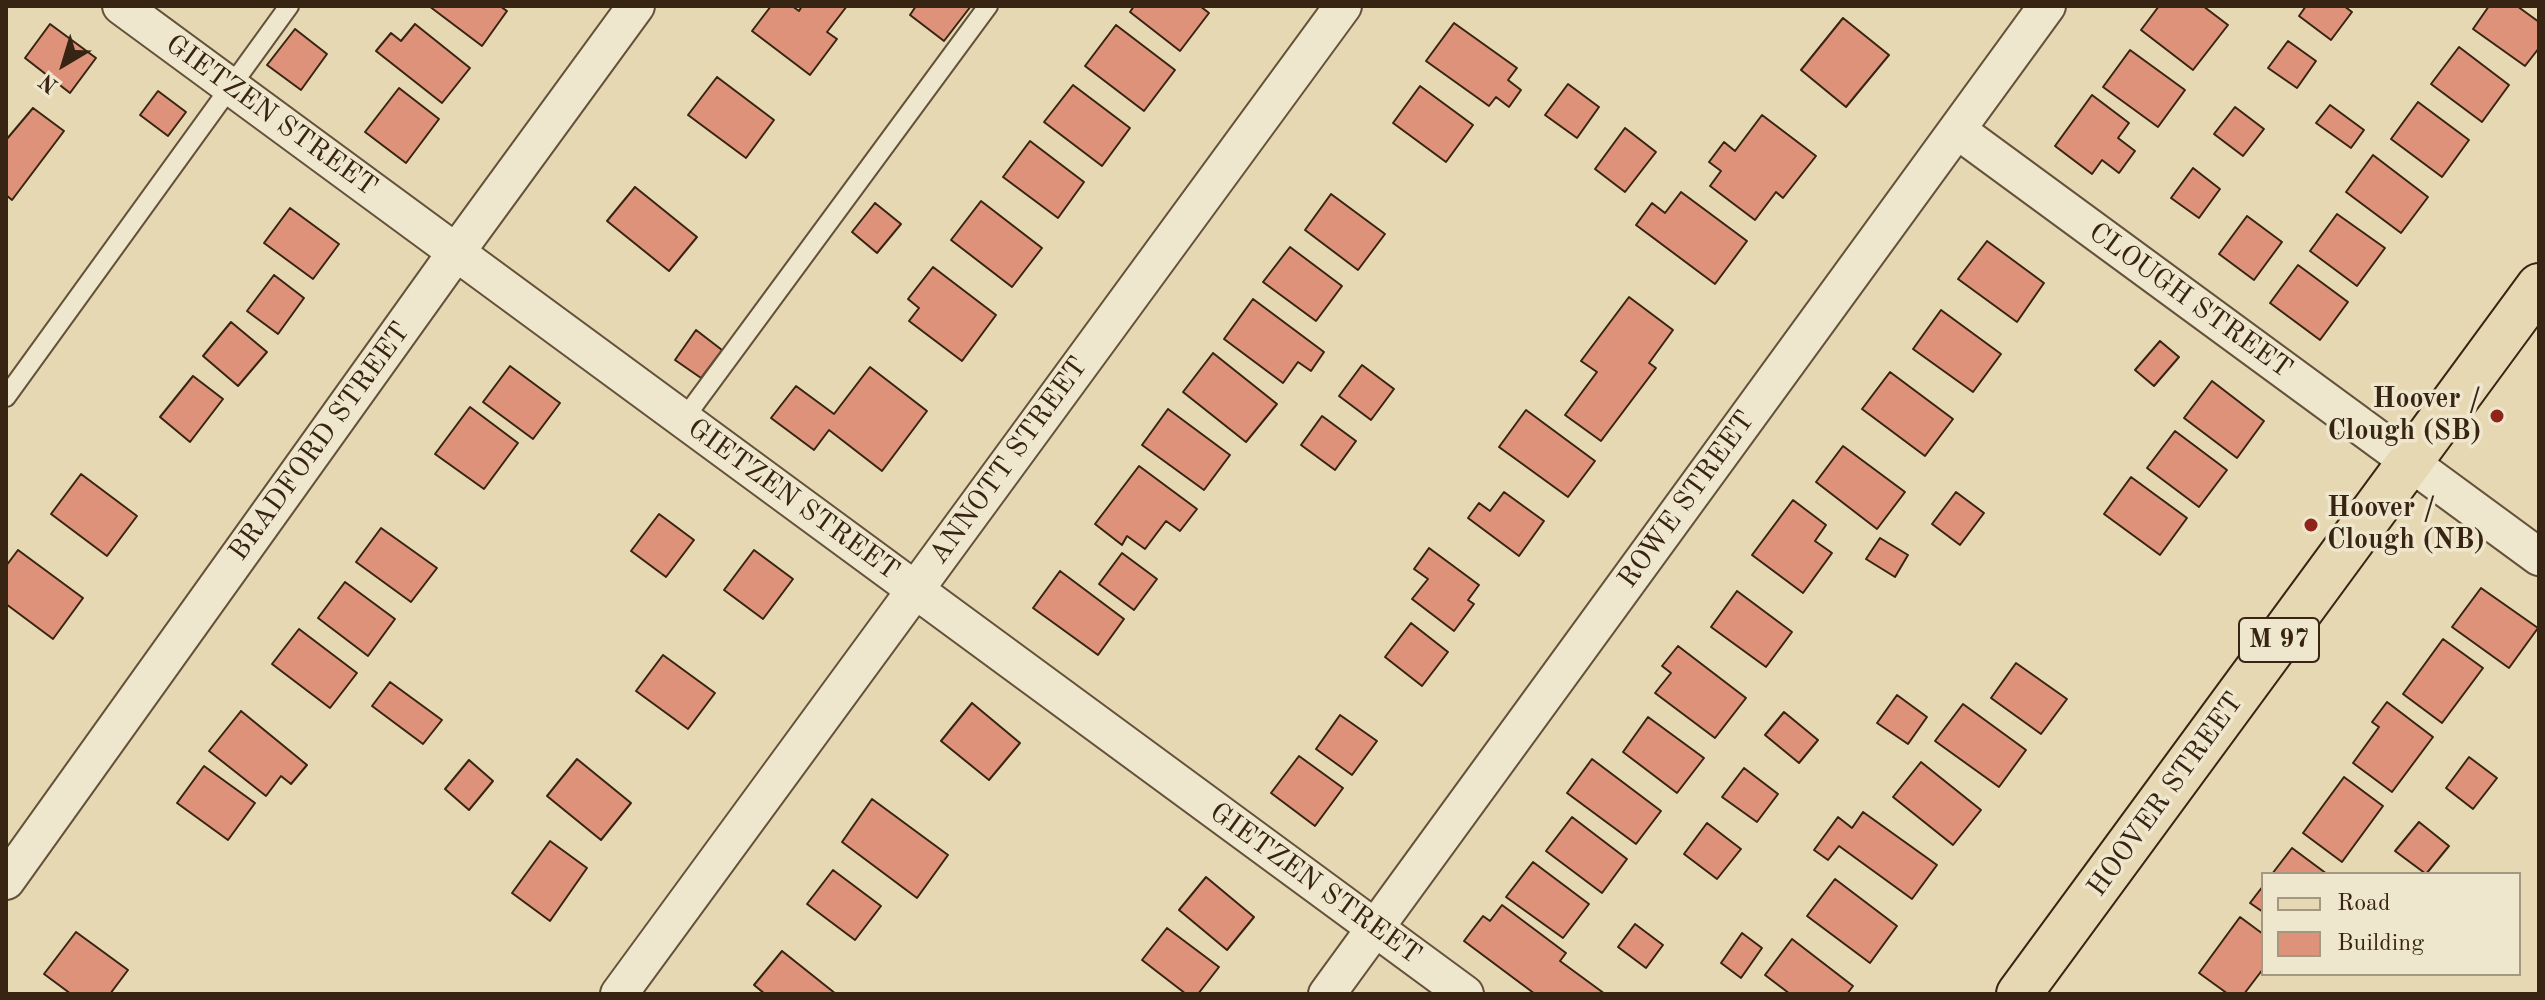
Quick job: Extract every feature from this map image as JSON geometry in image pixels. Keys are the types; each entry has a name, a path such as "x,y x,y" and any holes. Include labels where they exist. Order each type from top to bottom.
{"main road":[{"name":"HOOVER STREET","path":"2019,994 2539,286"}],"street":[{"name":"GIETZEN STREET","path":"121,6 1465,994"},
{"name":"BRADFORD STREET","path":"6,881 636,6"},
{"name":"ANNOTT STREET","path":"619,994 1343,6"},
{"name":"ROWE STREET","path":"1327,994 2047,6"},
{"name":"CLOUGH STREET","path":"1957,130 2539,557"}],"lane":[{"path":"6,397 289,6"},
{"path":"683,420 988,6"}],"building":[{"path":"429,6 500,6 507,11 482,46"},
{"path":"771,6 792,6 799,11 802,6 847,6 827,32 837,39 810,75 752,31"},
{"path":"916,6 971,6 944,41 910,15"},
{"path":"1134,6 1200,6 1209,13 1180,51 1130,12"},
{"path":"2159,6 2203,6 2228,25 2193,70 2141,30"},
{"path":"2306,6 2344,6 2352,12 2331,40 2299,16"},
{"path":"2489,6 2517,6 2539,22 2539,48 2525,66 2473,29"},
{"path":"1843,18 1889,55 1846,107 1801,70"},
{"path":"1454,23 1517,68 1508,80 1521,90 1509,107 1496,97 1489,106 1426,61"},
{"path":"50,24 96,58 70,93 25,58"},
{"path":"415,24 470,68 442,103 376,51 391,33 401,41"},
{"path":"1116,25 1175,70 1144,111 1085,66"},
{"path":"295,29 327,54 301,90 267,65"},
{"path":"2288,41 2316,61 2297,88 2268,68"},
{"path":"2459,47 2509,85 2482,122 2431,84"},
{"path":"2130,50 2185,90 2158,127 2103,87"},
{"path":"717,77 774,120 746,158 688,115"},
{"path":"1568,84 1599,107 1577,138 1545,115"},
{"path":"1073,85 1130,128 1102,166 1044,122"},
{"path":"1420,86 1473,125 1446,162 1393,123"},
{"path":"399,88 439,119 406,163 365,132"},
{"path":"158,91 186,112 168,136 140,115"},
{"path":"2092,95 2129,123 2118,138 2135,151 2119,173 2102,160 2092,174 2055,146"},
{"path":"2418,102 2469,140 2442,177 2391,139"},
{"path":"2330,105 2364,130 2351,148 2316,123"},
{"path":"2235,107 2264,129 2243,156 2214,134"},
{"path":"33,108 64,131 12,200 6,195 6,140"},
{"path":"1762,115 1816,156 1783,198 1776,192 1755,220 1710,186 1721,171 1709,162 1724,142 1735,151"},
{"path":"1625,128 1656,152 1625,192 1595,169"},
{"path":"1030,141 1084,182 1058,218 1003,177"},
{"path":"2373,155 2428,197 2401,233 2346,192"},
{"path":"2193,168 2220,189 2199,218 2171,198"},
{"path":"635,187 697,237 669,271 607,221"},
{"path":"1681,192 1747,241 1715,284 1636,225 1652,203 1665,213"},
{"path":"1331,194 1385,234 1358,270 1305,230"},
{"path":"981,201 1042,248 1012,287 951,240"},
{"path":"875,203 901,224 877,253 852,232"},
{"path":"290,208 339,244 313,279 264,243"},
{"path":"2337,214 2385,248 2357,286 2310,251"},
{"path":"2247,216 2282,242 2254,280 2219,254"},
{"path":"1987,241 2044,283 2017,322 1958,279"},
{"path":"1290,247 1342,286 1316,321 1263,282"},
{"path":"2298,265 2348,302 2320,340 2270,303"},
{"path":"933,267 996,315 962,361 909,321 919,308 908,299"},
{"path":"274,275 304,298 278,334 247,311"},
{"path":"1629,297 1673,330 1649,363 1656,368 1601,441 1565,415 1597,372 1581,361"},
{"path":"1253,299 1324,352 1311,371 1298,362 1283,383 1224,339"},
{"path":"1941,310 2001,354 1973,392 1913,349"},
{"path":"231,322 267,352 238,386 203,356"},
{"path":"696,330 722,350 701,378 675,360"},
{"path":"2160,341 2179,357 2154,386 2135,370"},
{"path":"1213,353 1277,404 1246,442 1183,392"},
{"path":"1362,365 1394,389 1371,420 1339,396"},
{"path":"510,366 560,403 533,439 483,402"},
{"path":"870,367 927,411 882,471 829,430 814,450 771,418 796,386 834,414"},
{"path":"1890,372 1953,419 1925,456 1862,409"},
{"path":"193,376 223,399 190,442 160,417"},
{"path":"2212,381 2264,421 2237,458 2184,418"},
{"path":"470,407 518,443 484,489 435,454"},
{"path":"1168,409 1230,455 1204,490 1142,445"},
{"path":"1526,410 1595,461 1568,497 1499,447"},
{"path":"1322,416 1356,441 1335,470 1301,445"},
{"path":"2175,431 2227,470 2199,507 2147,468"},
{"path":"1843,446 1905,492 1877,529 1816,482"},
{"path":"1139,466 1197,509 1180,531 1166,521 1145,549 1127,536 1122,545 1095,524"},
{"path":"81,474 137,516 107,556 51,514"},
{"path":"2131,477 2187,518 2160,555 2104,514"},
{"path":"1504,492 1544,521 1519,556 1468,518 1479,503 1490,511"},
{"path":"1956,492 1984,513 1960,545 1932,524"},
{"path":"1793,500 1826,525 1815,541 1832,553 1803,593 1752,555"},
{"path":"659,514 694,540 666,577 631,551"},
{"path":"381,528 437,568 411,602 356,562"},
{"path":"1880,538 1908,555 1895,577 1866,559"},
{"path":"1429,548 1479,585 1468,600 1474,604 1454,631 1412,599 1428,579 1414,569"},
{"path":"18,550 83,598 53,639 6,604 6,566"},
{"path":"754,550 793,579 763,619 724,590"},
{"path":"1122,553 1157,579 1134,610 1099,584"},
{"path":"1060,571 1124,619 1098,655 1033,608"},
{"path":"345,582 395,619 368,656 318,618"},
{"path":"2481,588 2538,628 2509,668 2452,627"},
{"path":"1737,591 1792,632 1766,667 1711,627"},
{"path":"1411,623 1448,652 1422,686 1385,657"},
{"path":"299,629 357,673 330,708 272,664"},
{"path":"2443,639 2483,668 2442,723 2403,694"},
{"path":"1678,646 1746,698 1715,738 1655,693 1671,673 1662,666"},
{"path":"663,655 715,693 688,729 636,691"},
{"path":"2016,663 2067,699 2041,734 1991,698"},
{"path":"390,682 442,720 423,744 372,706"},
{"path":"1897,695 1927,717 1908,744 1877,723"},
{"path":"2387,702 2433,737 2392,792 2353,763 2379,727 2372,722"},
{"path":"972,703 1020,743 989,780 941,741"},
{"path":"1963,704 2026,750 1999,787 1935,741"},
{"path":"241,711 307,765 291,784 281,776 266,796 209,751"},
{"path":"1784,712 1818,740 1799,763 1765,735"},
{"path":"1340,715 1377,741 1352,775 1316,749"},
{"path":"1648,717 1704,758 1677,793 1623,752"},
{"path":"1299,756 1343,788 1315,826 1271,793"},
{"path":"2469,757 2497,778 2473,809 2446,788"},
{"path":"577,759 631,803 601,840 547,796"},
{"path":"1592,759 1661,811 1636,844 1567,793"},
{"path":"469,760 493,781 469,810 445,789"},
{"path":"1921,762 1981,810 1953,845 1893,797"},
{"path":"204,766 255,803 228,840 177,803"},
{"path":"1744,768 1778,794 1757,822 1722,797"},
{"path":"2344,777 2383,806 2342,862 2303,833"},
{"path":"872,799 948,855 917,898 842,842"},
{"path":"1863,812 1937,865 1912,899 1839,846 1828,860 1814,850 1838,817 1852,828"},
{"path":"1572,817 1627,859 1602,893 1546,851"},
{"path":"2419,822 2449,846 2428,872 2395,851"},
{"path":"1707,823 1741,849 1717,879 1684,854"},
{"path":"550,841 587,868 550,921 512,893"},
{"path":"2292,848 2324,872 2274,872"},
{"path":"1533,862 1589,904 1563,938 1506,897"},
{"path":"833,870 881,906 855,940 807,904"},
{"path":"1206,877 1254,917 1227,950 1179,910"},
{"path":"1835,879 1897,926 1870,963 1807,916"},
{"path":"2261,889 2261,911 2250,903"},
{"path":"1502,905 1566,953 1560,961 1605,994 1535,994 1464,941 1483,916 1490,921"},
{"path":"2240,917 2261,933 2261,972 2244,994 2228,994 2199,973"},
{"path":"1635,924 1663,945 1646,968 1618,947"},
{"path":"1167,928 1219,967 1198,994 1186,994 1142,960"},
{"path":"76,932 128,970 110,994 71,994 44,974"},
{"path":"1742,933 1762,948 1741,978 1721,963"},
{"path":"1792,939 1853,986 1847,994 1790,994 1765,975"},
{"path":"782,951 836,994 765,994 754,985"}],"place":[{"name":"Hoover / Clough (SB)","path":"2497,416"},
{"name":"Hoover / Clough (NB)","path":"2311,525"}]}
